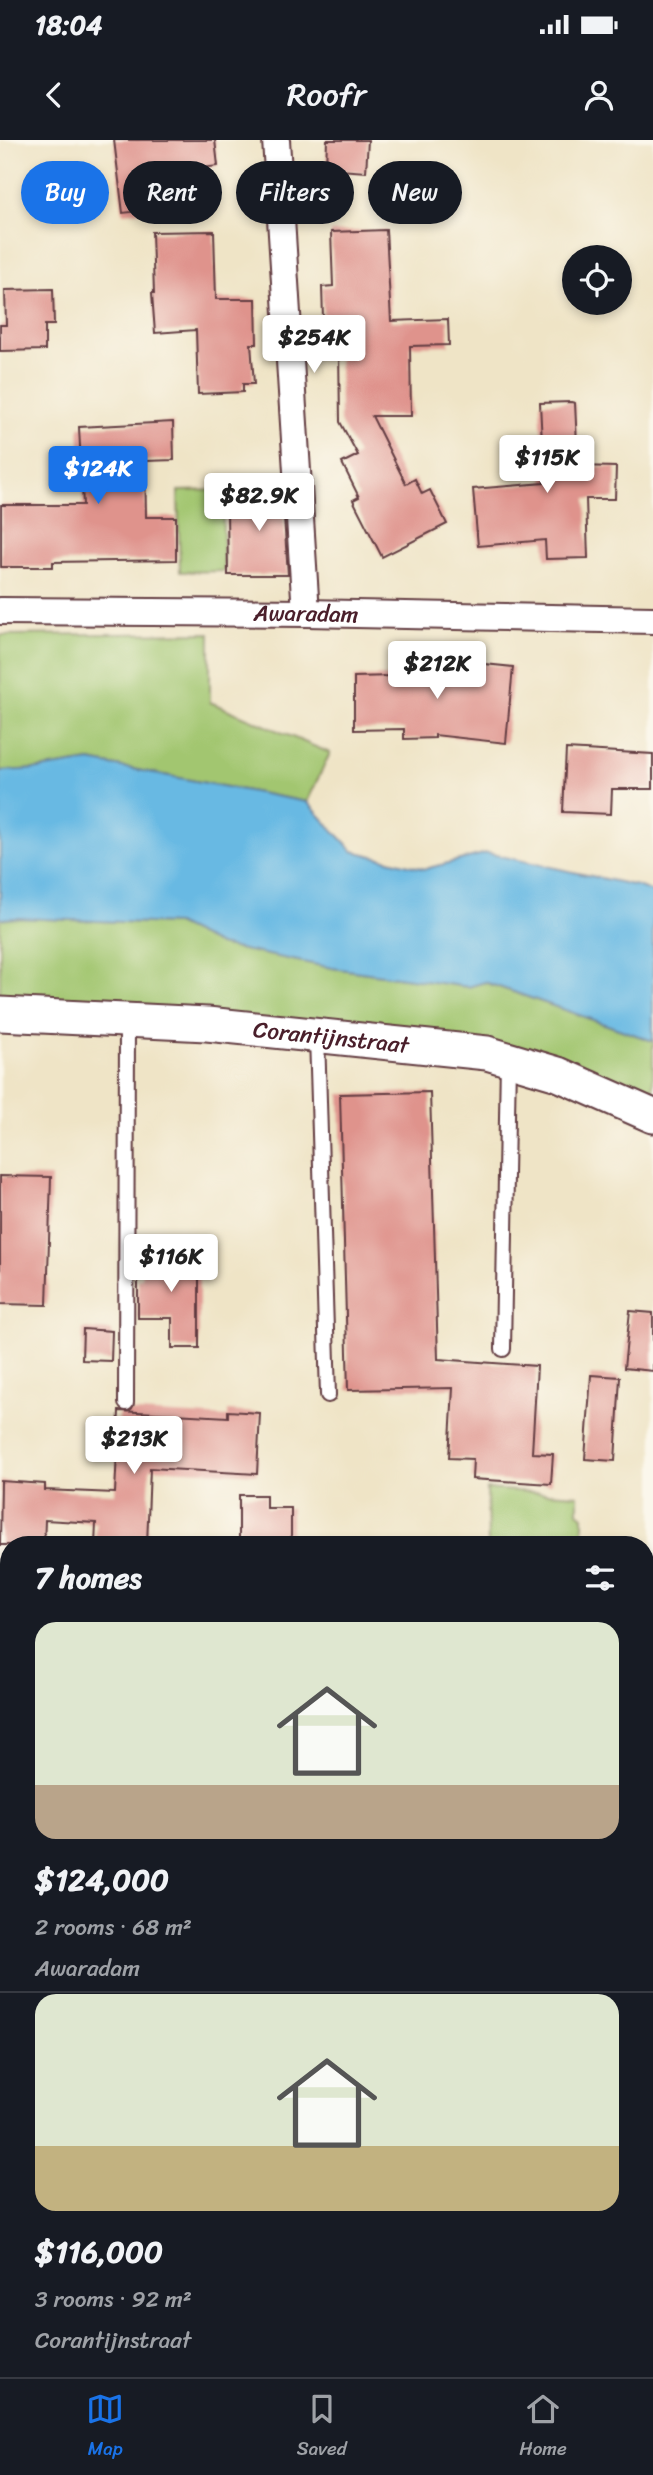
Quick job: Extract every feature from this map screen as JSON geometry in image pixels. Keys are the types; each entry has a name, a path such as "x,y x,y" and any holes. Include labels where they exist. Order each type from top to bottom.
{"street":[{"path":"276,140 306,613"},
{"name":"Awaradam","path":"0,611 306,613 653,620"},
{"name":"Corantijnstraat","path":"0,1014 207,1024 487,1053 558,1074 653,1116"}],"lane":[{"path":"126,1403 127,1020"},
{"path":"317,1036 328,1395"},
{"path":"503,1349 508,1060"}],"green space":[{"path":"222,490 224,571 180,572 178,491"},
{"path":"210,633 210,702 330,753 307,802 90,761 39,769 0,771 0,635"},
{"path":"0,919 176,924 219,945 332,968 468,987 484,982 653,1041 653,1101 591,1072 0,1002"},
{"path":"487,1489 578,1495 578,1512 583,1516 583,1536 488,1536"}],"water":[{"path":"90,761 307,802 353,851 425,869 487,853 637,886 653,892 653,1041 485,982 468,987 332,968 219,945 176,924 0,919 0,771 39,769"}],"building":[{"path":"114,140 215,140 217,161 123,161 123,213"},
{"path":"327,140 368,140 366,172 354,171 354,161 326,161"},
{"path":"386,230 391,321 448,319 449,345 410,346 411,416 372,416 406,484 415,479 422,494 430,490 447,524 382,557 353,500 359,497 342,463 358,455 340,422 339,349 324,349 322,287 333,286 331,232"},
{"path":"214,231 216,299 256,299 257,344 251,344 254,384 243,384 243,392 198,394 196,330 155,333 152,232"},
{"path":"53,289 54,325 45,325 45,350 0,351 0,325 6,325 5,290"},
{"path":"540,403 575,403 578,466 616,467 615,499 586,499 588,558 546,559 545,540 478,546 473,489 544,483"},
{"path":"173,422 174,460 145,461 146,517 176,517 176,560 53,562 53,567 1,567 1,505 83,505 79,427"},
{"path":"281,474 288,575 228,575 227,509 258,509 256,476"},
{"path":"445,660 513,667 506,743 435,735 435,738 404,739 404,729 354,730 354,677 393,676 393,664 445,663"},
{"path":"566,749 653,754 653,789 612,789 611,814 563,812"},
{"path":"430,1092 438,1359 537,1366 532,1453 553,1454 551,1484 472,1479 473,1459 449,1458 453,1388 348,1390 340,1094"},
{"path":"0,1176 51,1177 47,1305 0,1304"},
{"path":"142,1250 192,1250 192,1274 199,1274 199,1348 172,1348 172,1318 138,1318 138,1278 142,1278"},
{"path":"630,1311 653,1313 653,1371 624,1368"},
{"path":"83,1329 112,1331 111,1361 82,1360"},
{"path":"591,1375 620,1377 615,1461 585,1459"},
{"path":"119,1411 228,1417 228,1411 260,1413 257,1474 150,1468 147,1536 95,1536 96,1523 45,1520 44,1536 0,1536 1,1481 45,1484 45,1490 115,1493"},
{"path":"239,1495 266,1495 266,1508 291,1508 291,1536 239,1536"}]}
